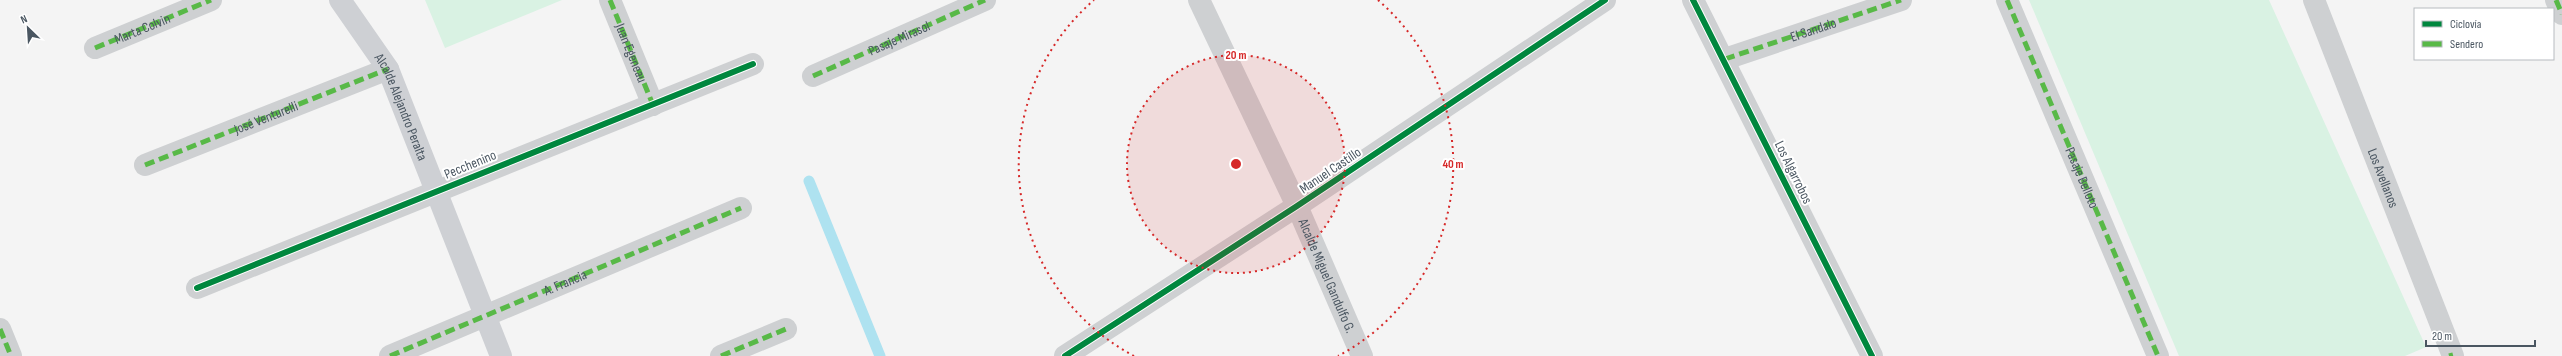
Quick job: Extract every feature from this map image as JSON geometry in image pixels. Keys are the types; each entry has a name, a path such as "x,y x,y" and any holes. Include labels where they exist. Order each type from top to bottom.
{"street":[{"name":"Marta Colvin","path":"95,48 211,0"},
{"name":"Alcalde Alejandro Peralta","path":"340,0 388,69 501,356"},
{"name":"Juan Egeneau","path":"610,0 653,105"},
{"name":"Pasaje Mirasol","path":"813,76 985,0"},
{"name":"Alcalde Miguel Gandulfo G.","path":"1199,0 1297,206 1362,356"},
{"name":"Manuel Castillo","path":"1065,356 1297,206 1605,0"},
{"name":"Los Algarrobos","path":"1693,0 1725,59 1872,356"},
{"name":"El Sandalo","path":"1725,59 1901,0"},
{"name":"Pasaje Belloto","path":"2007,0 2158,356"},
{"name":"Los Avellanos","path":"2314,0 2452,356"},
{"path":"2556,0 2562,14"},
{"name":"Pecchenino","path":"197,288 753,64"},
{"name":"José Venturelli","path":"145,165 388,69"},
{"name":"A. Francia","path":"390,356 741,208"},
{"path":"0,329 11,356"},
{"path":"721,356 786,329"}],"green space":[{"path":"425,0 562,0 445,48"},
{"path":"2029,0 2269,0 2426,347 2405,356 2179,356"}],"waterway":[{"path":"809,181 880,356"}],"marked path":[{"path":"95,48 211,0"},
{"path":"610,0 653,105"},
{"path":"813,76 985,0"},
{"path":"1725,59 1901,0"},
{"path":"2007,0 2158,356"},
{"path":"2556,0 2562,14"},
{"path":"145,165 388,69"},
{"path":"390,356 741,208"},
{"path":"0,329 11,356"},
{"path":"721,356 786,329"},
{"path":"2449,356 2453,355"}],"cycle path":[{"path":"1065,356 1297,206 1605,0"},
{"path":"1693,0 1872,356"},
{"path":"197,288 753,64"}]}
